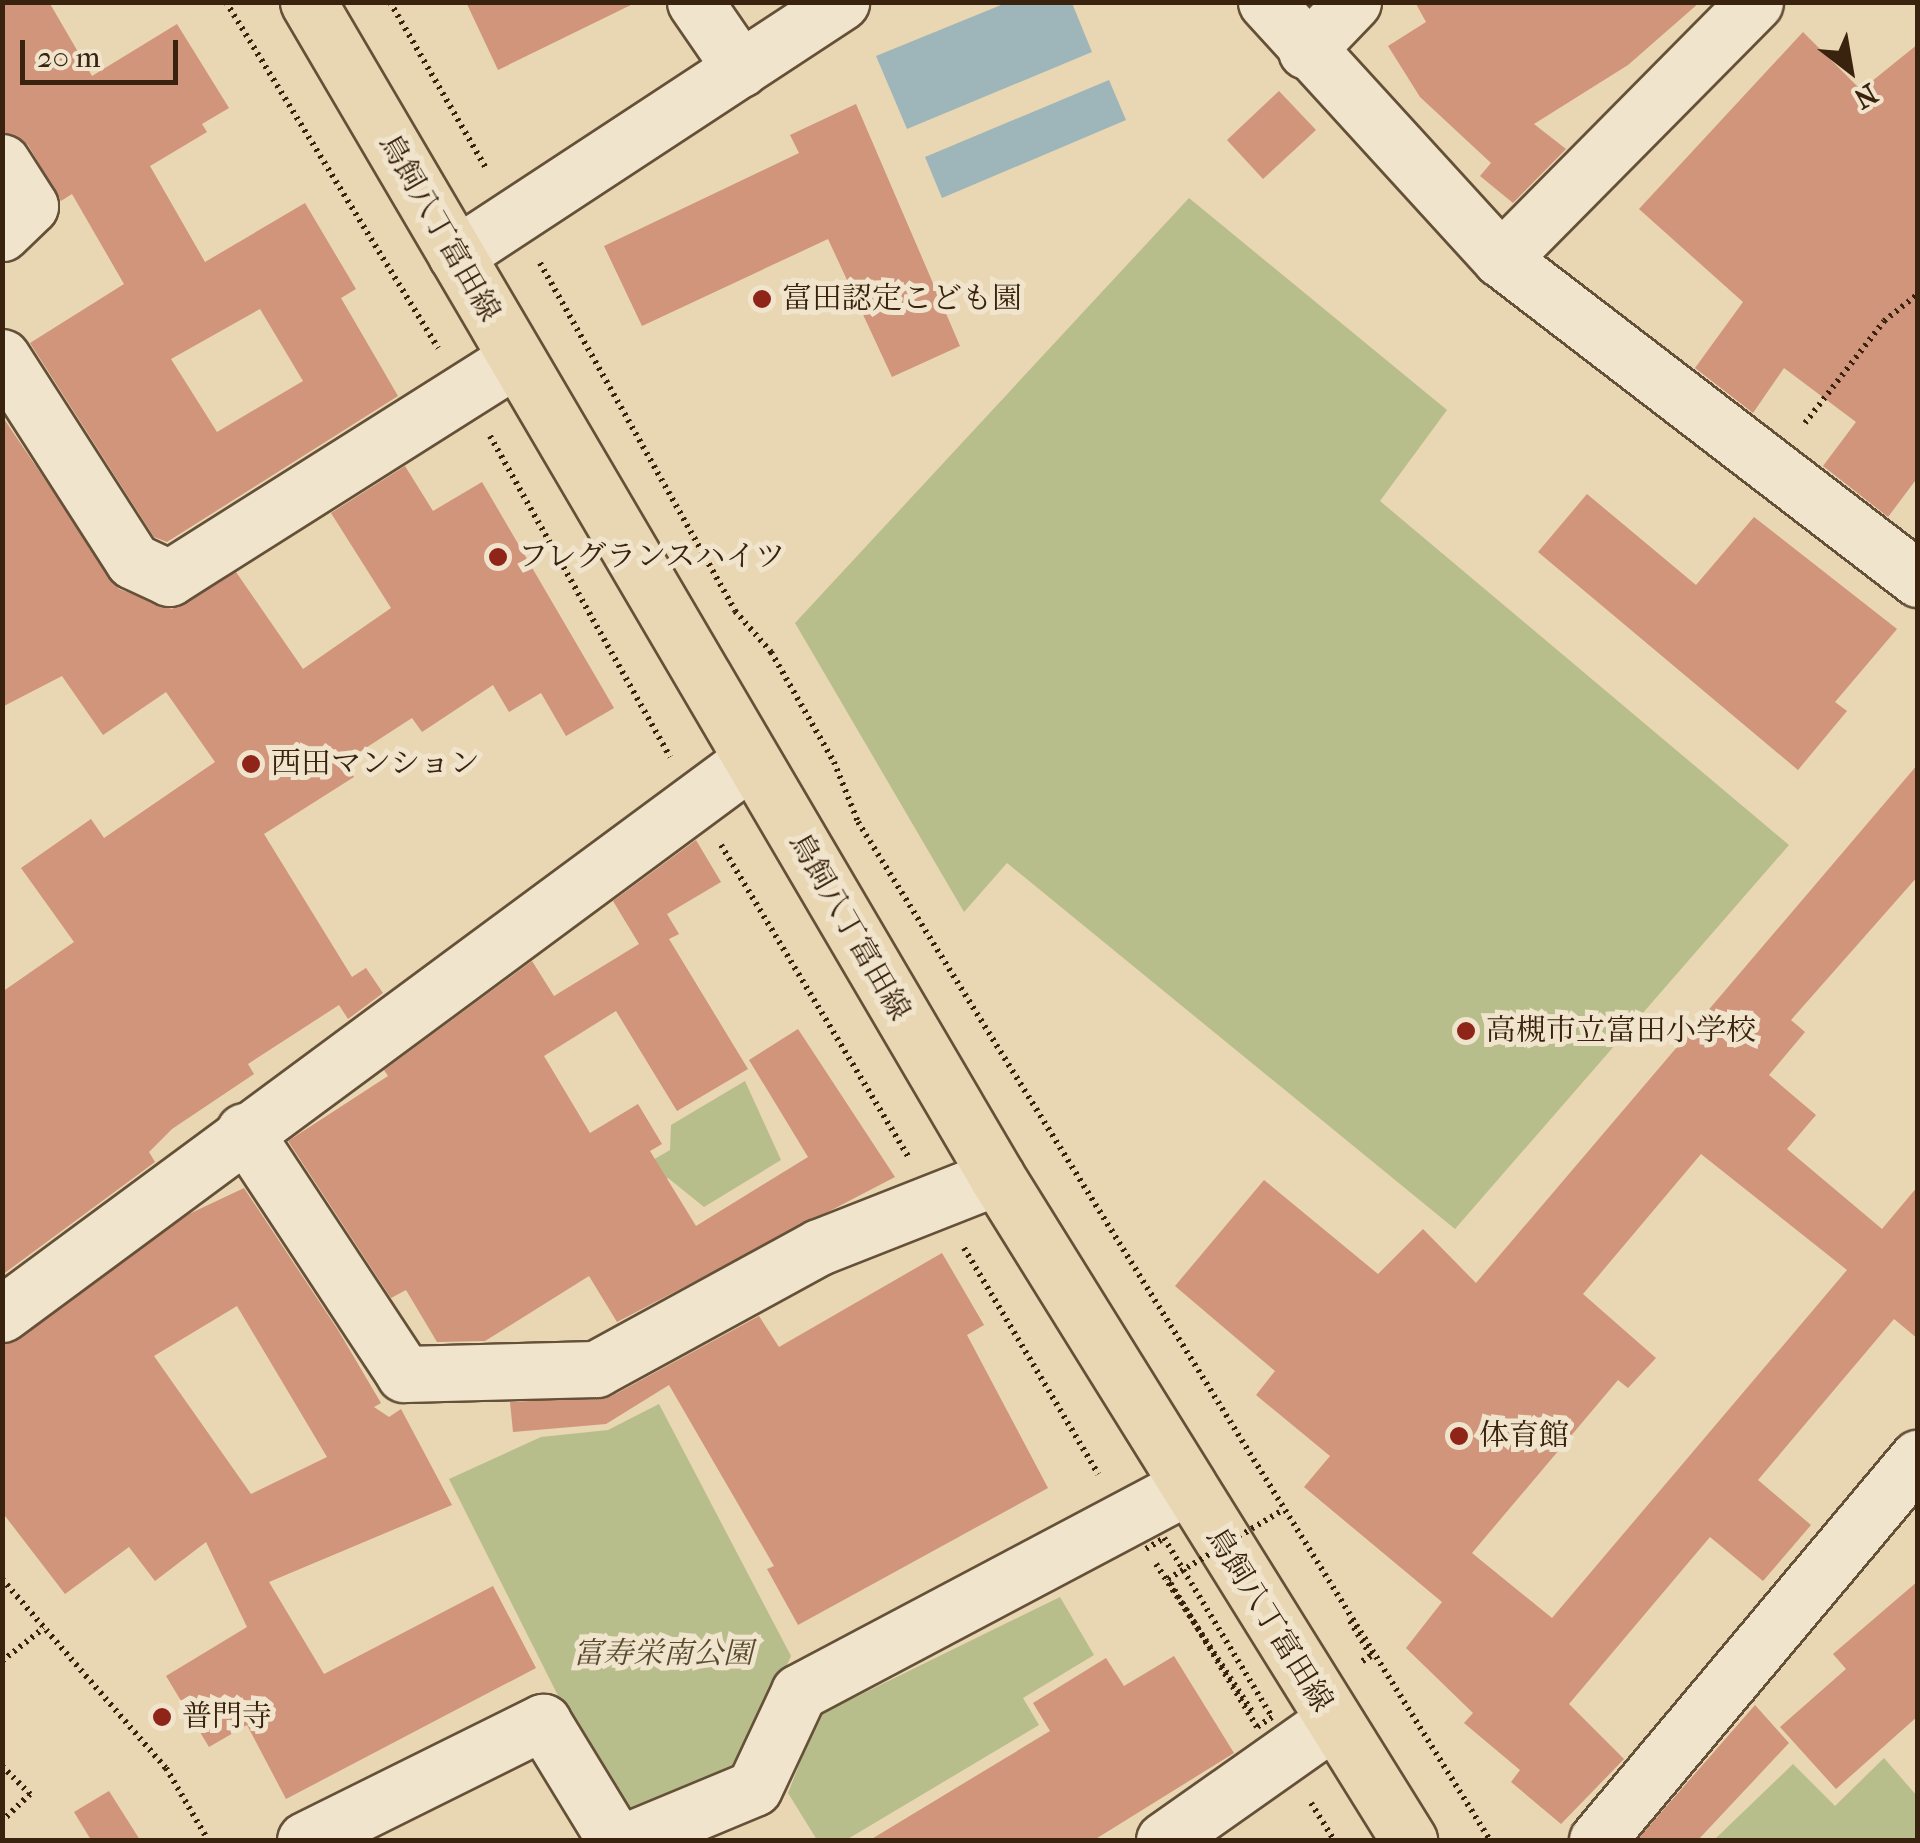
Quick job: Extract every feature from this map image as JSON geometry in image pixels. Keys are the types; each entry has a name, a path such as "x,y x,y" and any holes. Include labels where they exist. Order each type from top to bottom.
{"main road":[{"name":"鳥飼八丁富田線","path":"308,2 997,1177 1185,1488 1408,1840"}],"street":[{"path":"695,2 741,69"},
{"path":"456,256 841,2"},
{"path":"1266,2 1501,258 1918,580"},
{"path":"1306,50 1352,2"},
{"path":"1501,258 1756,2"},
{"path":"2,162 30,206 2,233"},
{"path":"2,356 133,561 169,578 515,359"},
{"path":"2,1314 751,760"},
{"path":"244,1132 404,1374 596,1370 819,1248 997,1177"},
{"path":"1597,1840 1918,1458"},
{"path":"629,1840 754,1788 799,1692 1136,1534 1185,1488"},
{"path":"305,1840 543,1722 615,1840"},
{"path":"1164,1840 1280,1754 1333,1722"}],"path":[{"path":"226,2 464,392 695,802 1136,1534 1334,1840"},
{"path":"390,2 493,180"},
{"path":"531,246 735,611 771,652 834,762 858,822 1490,1840"},
{"path":"1770,468 1884,321 1918,294"},
{"path":"1136,1534 1164,1538 1174,1554 1184,1571 1194,1587 1272,1718 1256,1727 1168,1579 1184,1569 1200,1559 1283,1510"},
{"path":"2,1579 166,1768 208,1840"},
{"path":"2,1661 44,1628"},
{"path":"2,1766 30,1794 2,1822"}],"green space":[{"path":"1189,198 1447,410 1380,501 1789,845 1455,1229 1007,863 964,912 795,623"},
{"path":"745,1081 781,1160 704,1207 668,1178 608,1202 601,1190 670,1150 671,1125"},
{"name":"富寿栄南公園","path":"659,1404 791,1656 739,1773 643,1811 614,1807 449,1479 541,1437 608,1430"},
{"path":"1060,1597 1094,1655 1023,1698 1039,1725 846,1840 817,1840 788,1793 819,1715"},
{"path":"1884,1758 1917,1796 1917,1840 1714,1840 1793,1764 1835,1806"}],"water":[{"path":"1006,3 1072,3 1092,52 907,129 876,56"},
{"path":"1109,80 1126,120 942,198 925,157"}],"building":[{"path":"2,2 49,2 92,76 177,24 229,108 202,124 207,132 150,166 205,262 305,203 356,289 341,298 398,396 167,542 154,537 30,343 124,284 72,194 61,201 28,145 2,131","holes":["260,309 303,381 217,432 171,359"]},
{"path":"466,2 637,2 498,70"},
{"path":"1415,2 1700,2 1628,65 1534,124 1566,149 1513,203 1480,176 1491,163 1420,97 1388,46 1426,22"},
{"path":"1803,32 1861,90 1918,44 1918,477 1888,517 1823,466 1856,422 1784,368 1753,413 1695,368 1743,302 1639,209"},
{"path":"1279,91 1316,130 1263,179 1227,140"},
{"path":"856,104 960,346 892,377 828,239 642,326 604,246 799,153 790,135"},
{"path":"2,416 119,589 172,609 236,572 303,669 391,608 331,513 405,466 433,511 482,482 614,708 566,736 541,693 509,712 493,685 422,732 412,718 344,762 354,777 264,834 352,977 366,968 383,993 348,1019 339,1005 248,1064 254,1074 172,1129 149,1152 155,1162 2,1275 2,992 74,942 21,868 91,819 104,838 215,762 166,692 103,735 62,676 2,707"},
{"path":"1587,494 1696,585 1754,517 1897,629 1835,702 1847,711 1798,770 1538,552"},
{"path":"1918,764 1918,876 1791,1020 1805,1032 1769,1075 1816,1115 1787,1149 1882,1229 1918,1186 1918,1339 1894,1319 1758,1480 1811,1525 1763,1581 1710,1537 1569,1704 1624,1759 1561,1824 1511,1782 1520,1770 1464,1723 1473,1713 1406,1648 1442,1602 1304,1487 1330,1456 1256,1395 1275,1371 1175,1286 1264,1180 1378,1274 1423,1229 1476,1283","holes":["1701,1154 1847,1270 1552,1618 1472,1553 1618,1380 1628,1388 1656,1358 1583,1294"]},
{"path":"696,840 721,882 667,914 679,934 669,939 748,1069 677,1111 616,1011 544,1056 590,1133 638,1104 662,1144 650,1151 696,1226 808,1157 749,1060 798,1029 895,1177 617,1322 589,1276 485,1341 437,1342 406,1290 391,1298 288,1141 388,1076 384,1070 532,961 554,996 639,944 613,901"},
{"path":"244,1188 338,1330 381,1403 374,1407 389,1417 401,1409 452,1505 269,1582 324,1674 493,1586 536,1668 286,1799 247,1725 209,1747 166,1676 247,1627 206,1542 155,1581 129,1547 65,1594 2,1512 2,1345 189,1214","holes":["237,1306 327,1457 251,1494 154,1356"]},
{"path":"942,1253 984,1325 967,1335 1048,1488 798,1625 767,1569 774,1566 669,1385 606,1424 513,1432 510,1402 610,1397 759,1316 779,1347"},
{"path":"1918,1581 1918,1716 1836,1789 1780,1727 1846,1669 1833,1654"},
{"path":"1174,1656 1234,1753 1094,1840 870,1840 1050,1731 1033,1703 1106,1658 1124,1686"},
{"path":"1755,1705 1789,1743 1698,1840 1637,1840"},
{"path":"109,1791 140,1840 91,1840 74,1812"}],"place":[{"name":"富田認定こども園","path":"762,299"},
{"name":"フレグランスハイツ","path":"498,557"},
{"name":"西田マンション","path":"251,764"},
{"name":"高槻市立富田小学校","path":"1466,1031"},
{"name":"体育館","path":"1459,1436"},
{"name":"普門寺","path":"162,1717"}]}
